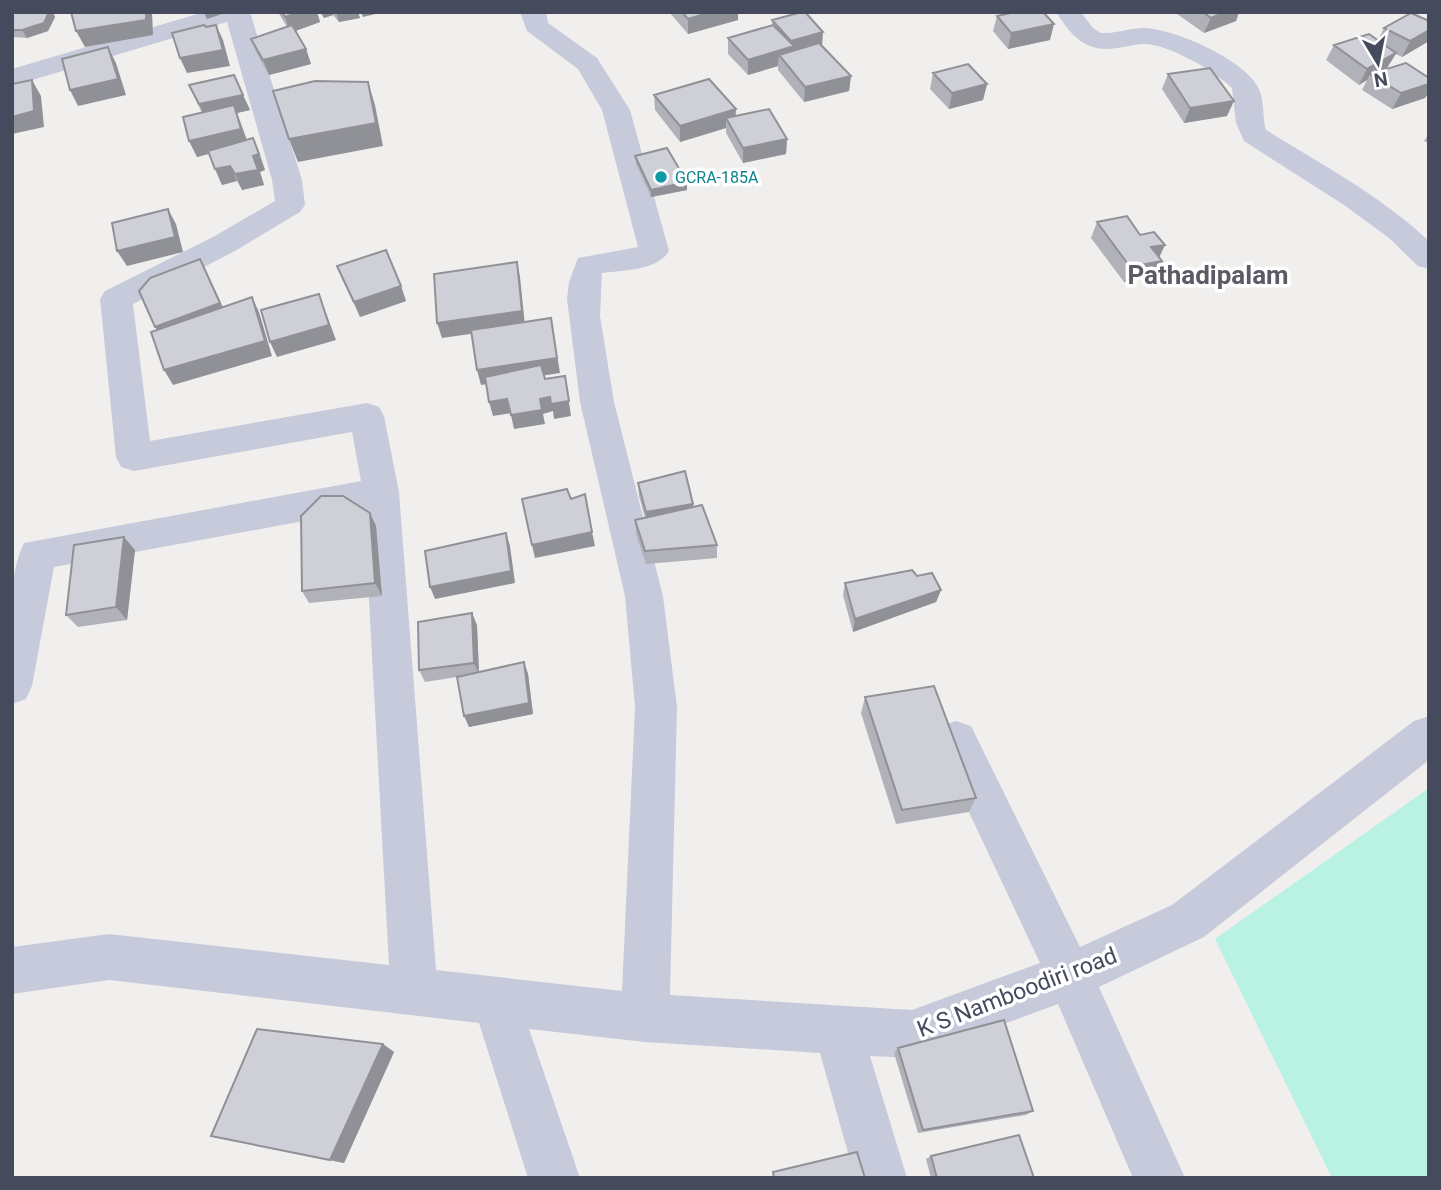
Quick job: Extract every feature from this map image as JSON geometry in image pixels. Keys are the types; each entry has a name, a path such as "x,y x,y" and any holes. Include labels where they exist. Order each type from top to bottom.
{"street":[{"path":"12,78 232,12"},
{"path":"237,12 287,180 290,205 224,244 116,299 134,457 367,416 381,492 414,993"},
{"path":"533,12 536,26 588,64 616,110 654,251 645,256 589,265 583,282 586,336 597,387 597,402 644,596 656,708 645,1018"},
{"path":"1078,14 1086,35 1097,41 1156,38 1223,67 1238,78 1245,88 1248,122 1254,135 1354,198 1400,231 1429,259"},
{"path":"12,686 37,554 381,492"},
{"name":"K S Namboodiri road","path":"12,971 109,957 645,1018 912,1034 1070,976 1188,921 1429,735"},
{"path":"956,740 1070,976 1159,1178"},
{"path":"496,1002 554,1178"},
{"path":"838,1030 881,1178"}],"green space":[{"path":"1429,788 1429,1178 1332,1178 1215,939"}],"building":[{"path":"12,12 49,12 44,23 22,30 12,30"},
{"path":"71,12 146,12 146,20 76,31"},
{"path":"282,12 300,12 285,17"},
{"path":"682,12 711,12 688,19"},
{"path":"802,12 823,32 791,41 772,20"},
{"path":"1015,12 1043,12 1054,24 1011,33 997,16"},
{"path":"1203,12 1225,12 1211,18"},
{"path":"1411,13 1429,21 1429,30 1410,41 1384,28"},
{"path":"204,25 216,25 223,50 180,58 172,33"},
{"path":"292,25 306,49 263,60 251,39"},
{"path":"773,25 794,46 748,60 728,38"},
{"path":"1369,34 1396,53 1367,69 1334,45"},
{"path":"819,43 851,76 805,87 779,55"},
{"path":"108,47 118,79 70,90 62,59"},
{"path":"1406,63 1429,78 1429,84 1401,93 1370,74"},
{"path":"968,64 987,84 952,93 933,73"},
{"path":"1210,68 1234,101 1190,108 1168,74"},
{"path":"234,75 243,95 199,104 189,85"},
{"path":"709,79 736,109 680,126 654,95"},
{"path":"32,80 34,111 12,117 12,84"},
{"path":"315,81 368,82 376,123 289,139 273,91"},
{"path":"234,105 241,129 189,141 183,117"},
{"path":"769,109 787,139 743,148 726,118"},
{"path":"253,138 259,154 253,156 258,170 235,174 230,166 215,169 208,151"},
{"name":"GCRA-185A","path":"667,148 687,182 651,190 635,156"},
{"path":"168,209 175,237 117,251 112,223"},
{"path":"1127,216 1140,235 1154,232 1165,245 1151,247 1162,261 1130,267 1097,222"},
{"path":"386,250 401,286 354,302 337,266"},
{"path":"200,259 220,303 155,327 139,291 150,278"},
{"path":"517,262 522,311 437,323 434,274"},
{"path":"319,294 329,325 270,342 261,310"},
{"path":"252,297 265,341 164,370 151,332"},
{"path":"551,318 557,358 477,370 471,330"},
{"path":"541,365 545,379 565,376 569,401 551,404 550,397 540,399 542,410 511,415 507,399 489,402 485,377"},
{"path":"685,471 693,504 646,512 638,483"},
{"path":"567,489 571,499 585,494 592,532 532,545 522,499"},
{"path":"321,496 343,496 370,513 375,583 302,591 301,516"},
{"path":"702,505 717,545 645,551 635,520"},
{"path":"506,533 511,571 430,587 425,551"},
{"path":"124,537 116,607 66,615 74,545"},
{"path":"912,570 917,576 932,573 941,590 855,619 845,583"},
{"path":"472,613 474,663 419,670 418,622"},
{"path":"524,662 529,703 464,716 457,677"},
{"path":"934,686 976,798 902,810 865,697"},
{"path":"1004,1020 1033,1111 923,1130 898,1048"},
{"path":"257,1029 383,1044 330,1160 211,1136"},
{"path":"1019,1135 1034,1178 937,1178 931,1156"},
{"path":"857,1152 865,1178 774,1178 773,1172"}],"place":[{"name":"GCRA-185A","path":"661,177"}],"district":[{"name":"Pathadipalam","path":"1208,275"}]}
